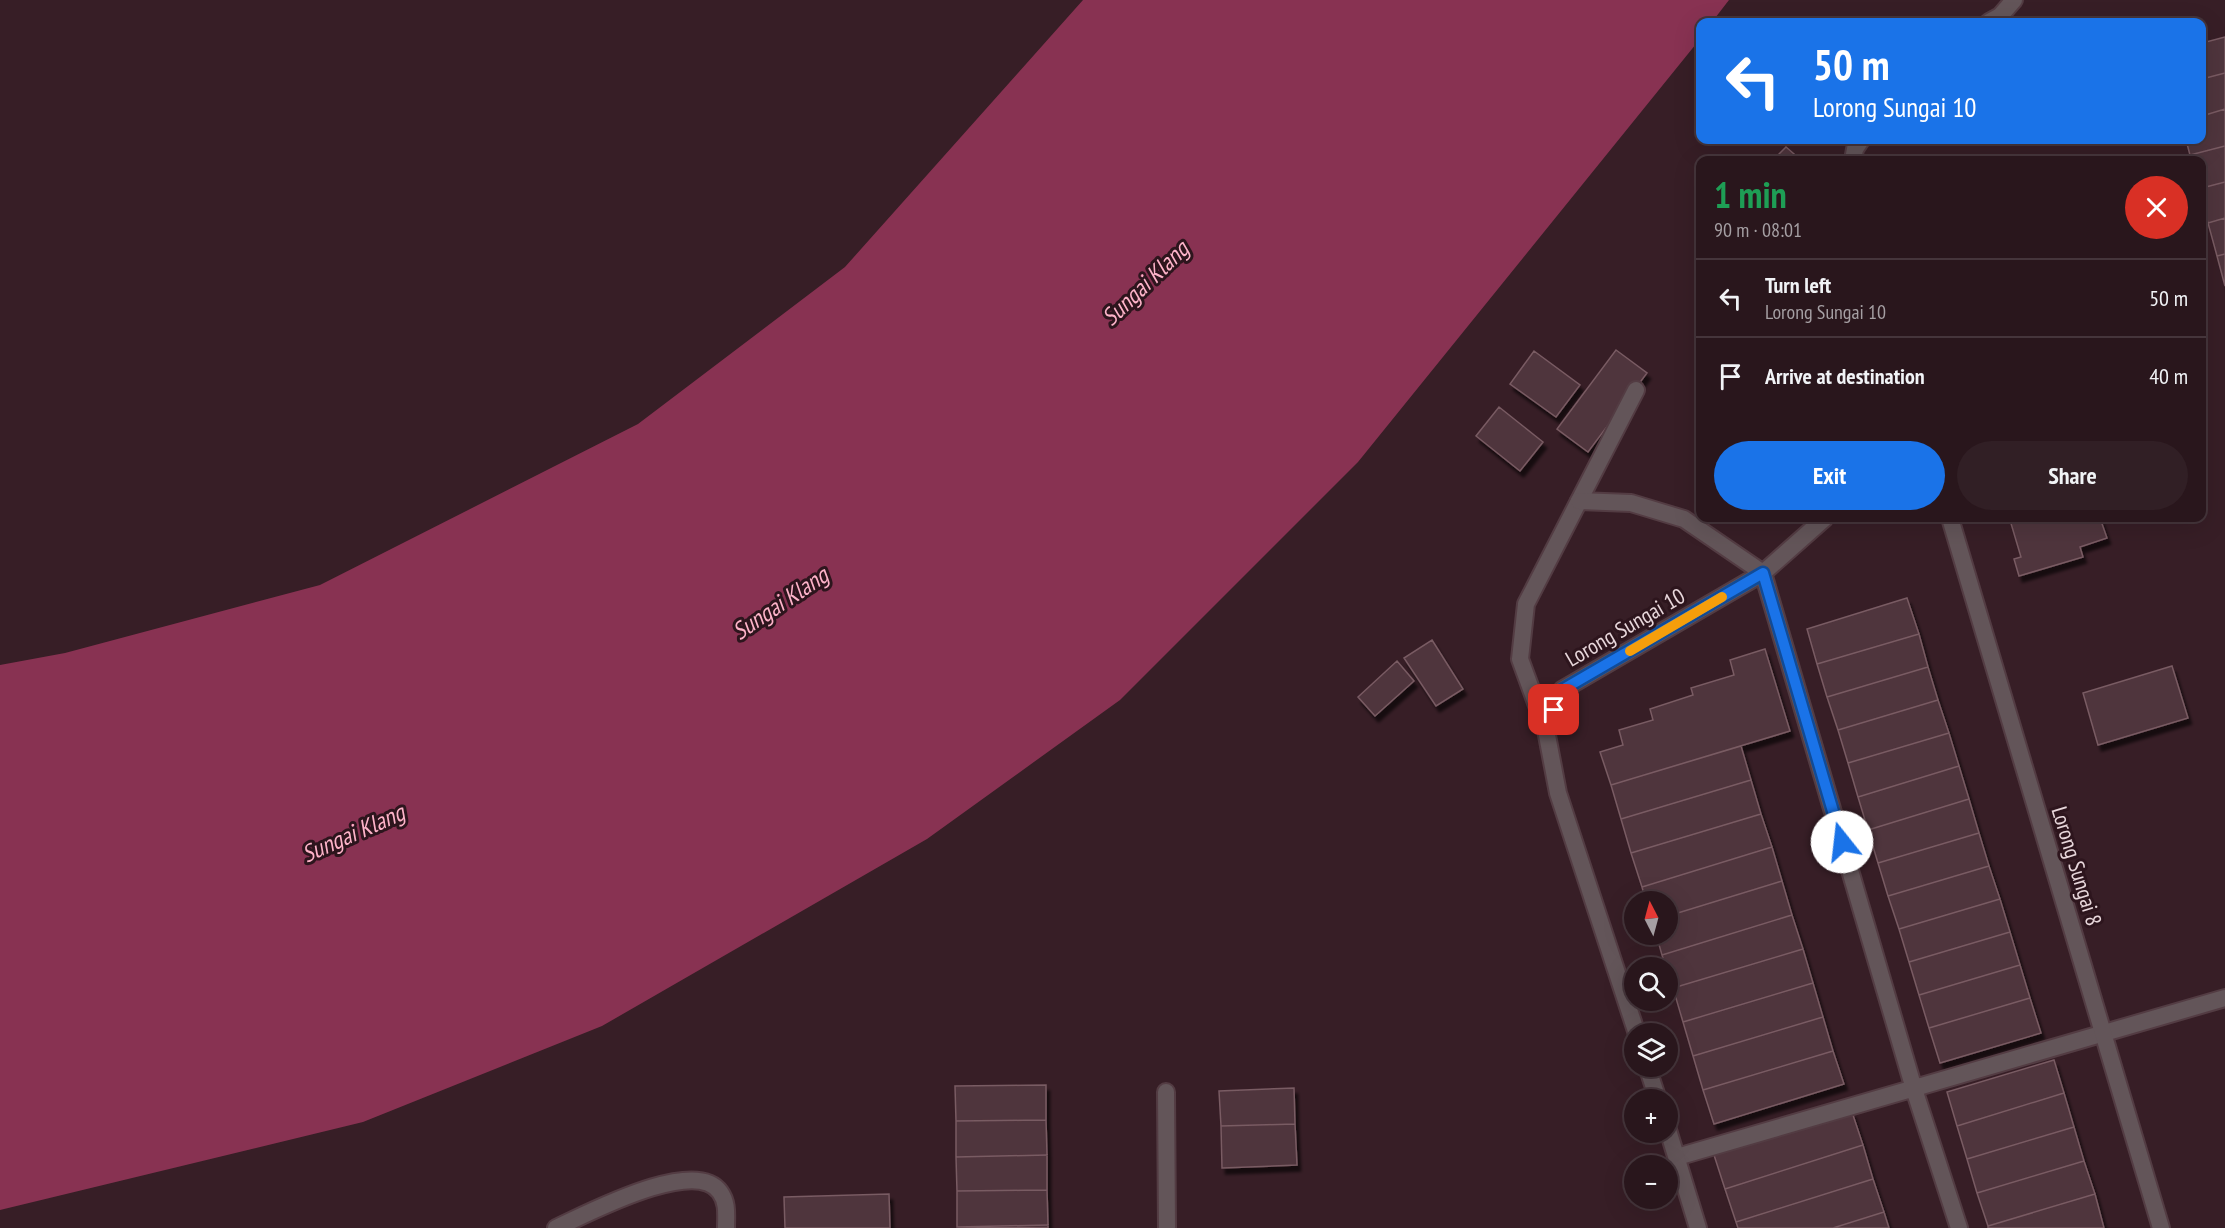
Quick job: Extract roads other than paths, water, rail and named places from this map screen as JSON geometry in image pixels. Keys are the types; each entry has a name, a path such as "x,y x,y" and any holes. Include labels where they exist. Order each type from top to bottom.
{"street":[{"path":"1996,18 2014,0"},
{"path":"1632,1023 1558,793 1546,730 1520,659 1526,604 1636,390"},
{"path":"1579,501 1631,503 1684,519 1763,573 1914,1089 1959,1228"},
{"name":"Lorong Sungai 10","path":"1546,730 1562,690 1763,573 1820,522"},
{"name":"Lorong Sungai 8","path":"1951,522 2161,1228"},
{"path":"1678,1157 2103,1032 2225,999"},
{"path":"1166,1092 1167,1228"},
{"path":"1678,1160 1698,1228"},
{"path":"556,1228 637,1191 671,1182 703,1181 719,1190 726,1203 726,1228"}],"water":[{"name":"Sungai Klang","path":"1083,0 1729,0 1715,18 1696,18 1696,44 1358,462 1120,700 927,839 602,1026 363,1122 0,1210 0,665 65,653 320,585 638,424 845,267"}]}
